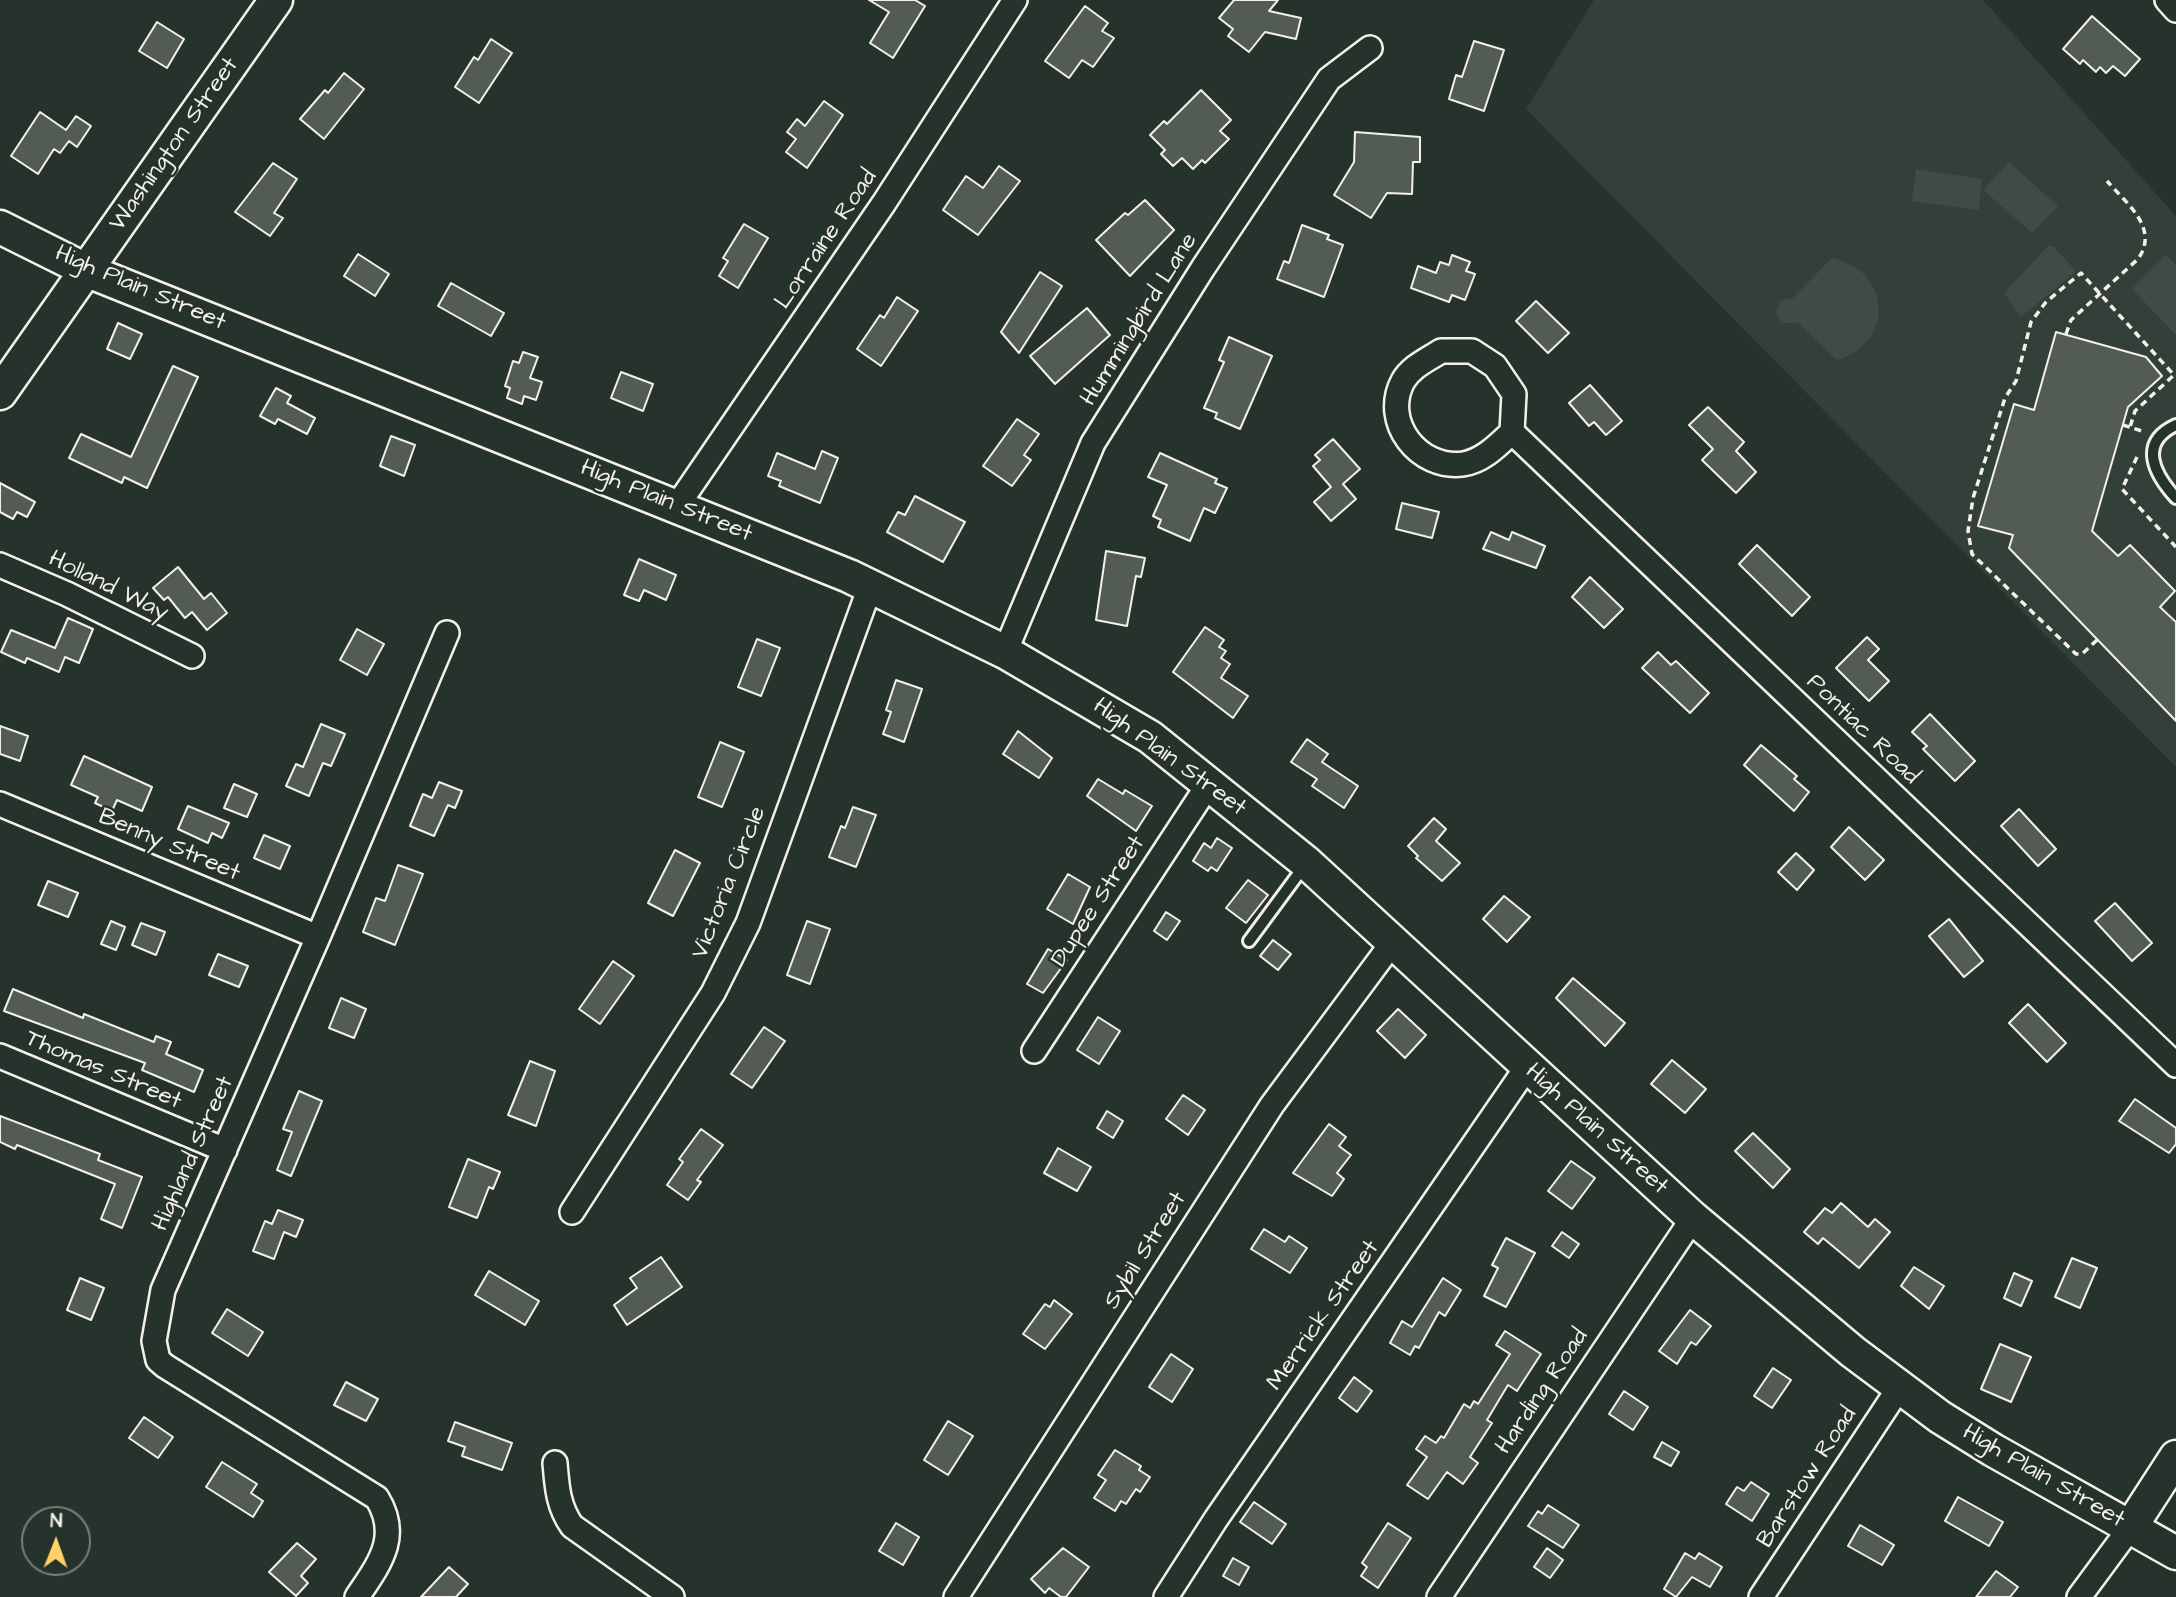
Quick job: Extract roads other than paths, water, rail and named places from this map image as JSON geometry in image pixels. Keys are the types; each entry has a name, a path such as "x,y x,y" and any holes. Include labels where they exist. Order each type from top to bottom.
{"main road":[{"name":"Washington Street","path":"0,393 276,0"},
{"name":"High Plain Street","path":"0,227 88,271 677,506 870,587 1004,652 1150,737 1210,782 1307,863 1693,1218 1899,1388 2049,1484 2176,1553"},
{"path":"2130,1528 2176,1457"}],"street":[{"name":"Lorraine Road","path":"677,506 884,203 1015,0"},
{"path":"2167,0 2176,10"},
{"name":"Hummingbird Lane","path":"1004,652 1093,443 1203,268 1329,79 1370,48"},
{"path":"1441,351 1472,351 1495,366 1514,394 1512,432 1491,453 1464,464 1443,463 1415,448 1402,435 1397,399 1403,382 1414,368 1441,351"},
{"name":"Pontiac Road","path":"1512,432 2176,1065"},
{"name":"Holland Way","path":"0,565 192,656"},
{"name":"Victoria Circle","path":"572,1212 713,993 748,923 870,587"},
{"name":"Highland Street","path":"357,1597 383,1559 389,1541 389,1527 377,1498 158,1360 154,1341 158,1301 318,937 447,633"},
{"name":"Dupee Street","path":"1034,1051 1210,782"},
{"name":"Benny Street","path":"0,804 318,937"},
{"name":"Sybil Street","path":"956,1597 1272,1105 1393,942"},
{"name":"Thomas Street","path":"0,1056 225,1150"},
{"name":"Merrick Street","path":"1166,1597 1216,1520 1527,1068"},
{"name":"Harding Road","path":"1439,1597 1693,1218"},
{"name":"Barstow Road","path":"1761,1597 1899,1388"},
{"path":"555,1463 557,1494 563,1514 572,1526 672,1597"},
{"path":"2079,1597 2130,1528"}],"lane":[{"path":"2176,425 2161,437 2152,464 2156,475 2176,498"},
{"path":"1249,941 1307,863"}]}
